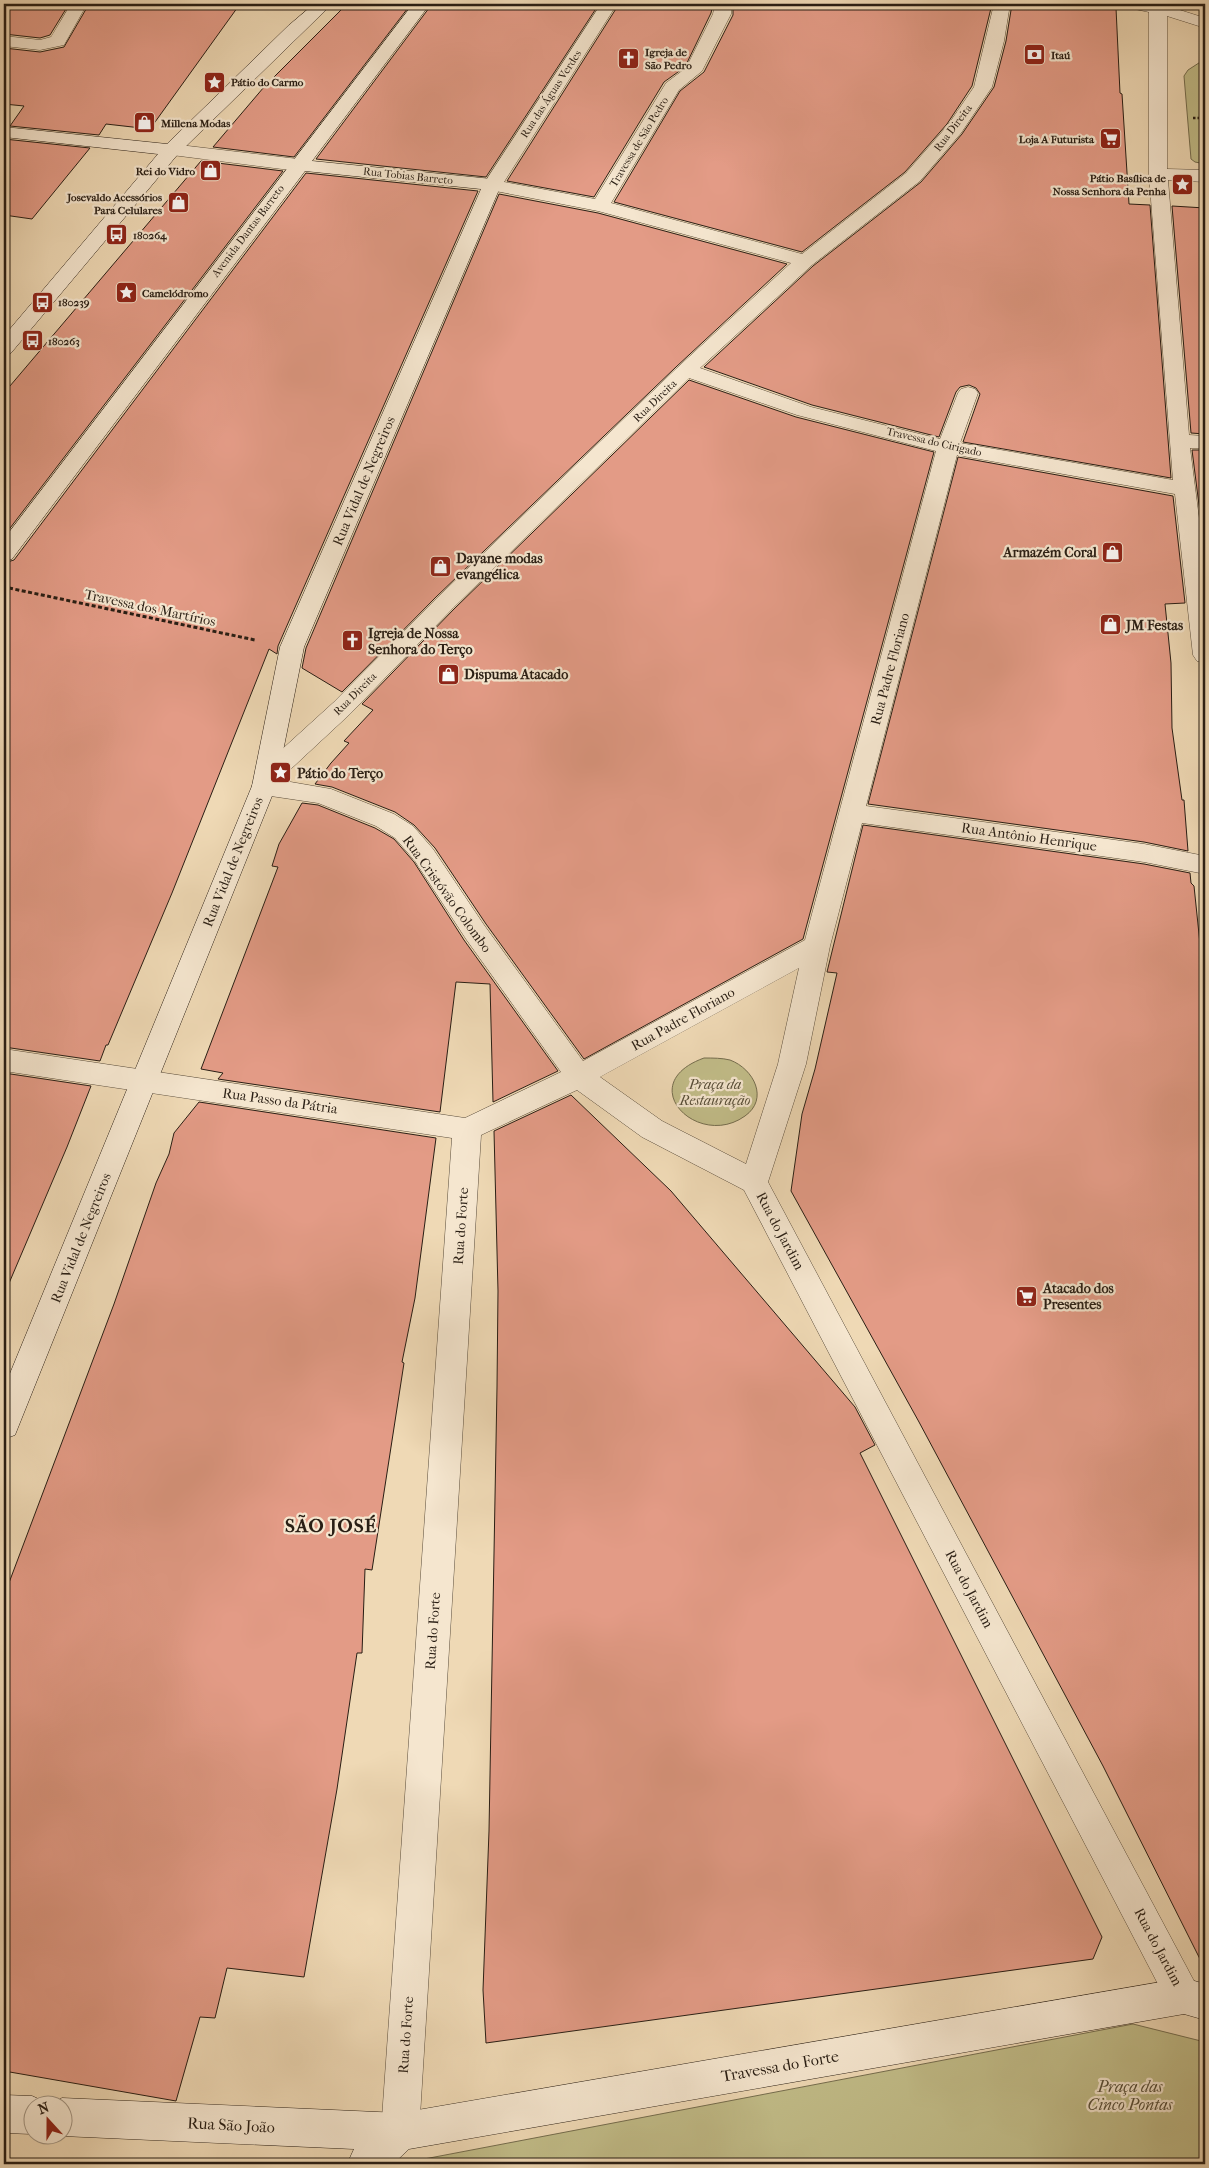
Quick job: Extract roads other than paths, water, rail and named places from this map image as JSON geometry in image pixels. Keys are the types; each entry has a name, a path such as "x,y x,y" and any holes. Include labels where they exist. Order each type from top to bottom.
{"street":[{"path":"4,41 40,45 58,41 79,4"},
{"path":"4,349 171,150 294,30 324,4"},
{"name":"Avenida Dantas Barreto","path":"4,554 422,4"},
{"name":"Rua das Águas Verdes","path":"492,185 609,4"},
{"name":"Travessa de São Pedro","path":"600,206 672,87 693,71 722,14 723,4"},
{"name":"Rua Direita","path":"265,782 347,703 445,603 805,261 913,177 955,129 983,87 1002,4"},
{"path":"1136,4 1158,8 1205,23"},
{"path":"1158,8 1158,174 1180,441 1200,580 1205,655"},
{"name":"Rua Tobias Barreto","path":"4,132 492,185 600,206 805,261"},
{"path":"1158,174 1205,176"},
{"name":"Rua Vidal de Negreiros","path":"4,1425 146,1081 265,782 292,648 492,185"},
{"name":"Travessa do Cirigado","path":"688,371 804,411 948,447 1186,489"},
{"name":"Rua Padre Floriano","path":"754,1182 792,1064 817,946 948,447 968,393"},
{"path":"1180,441 1205,442"},
{"name":"Rua Cristóvão Colombo","path":"265,782 322,795 385,820 404,832 424,856 474,932 579,1076"},
{"name":"Rua Antônio Henrique","path":"852,813 1144,853 1205,865"},
{"name":"Rua Padre Floriano","path":"467,1129 549,1092 817,946"},
{"name":"Rua Passo da Pátria","path":"4,1060 467,1129"},
{"path":"579,1076 652,1129 754,1182"},
{"name":"Rua do Forte","path":"400,2132 467,1129"},
{"name":"Rua do Jardim","path":"754,1182 1195,1999"},
{"name":"Travessa do Forte","path":"400,2132 1195,1999"},
{"path":"4,2114 22,2115"},
{"name":"Rua São João","path":"72,2117 400,2132"},
{"path":"366,2164 400,2132"}],"place":[{"name":"Itaú","path":"1035,55"},
{"name":"Igreja de São Pedro","path":"629,58"},
{"name":"Pátio do Carmo","path":"215,82"},
{"name":"Millena Modas","path":"145,123"},
{"name":"Loja A Futurista","path":"1110,139"},
{"name":"Rei do Vidro","path":"211,171"},
{"name":"Pátio Basílica de Nossa Senhora da Penha","path":"1182,184"},
{"name":"Josevaldo Acessórios Para Celulares","path":"178,203"},
{"name":"180264","path":"117,235"},
{"name":"Camelódromo","path":"126,293"},
{"name":"180239","path":"42,302"},
{"name":"180263","path":"32,341"},
{"name":"Armazém Coral","path":"1113,552"},
{"name":"Dayane modas evangélica","path":"440,566"},
{"name":"JM Festas","path":"1110,625"},
{"name":"Igreja de Nossa Senhora do Terço","path":"352,641"},
{"name":"Dispuma Atacado","path":"448,674"},
{"name":"Pátio do Terço","path":"281,773"},
{"name":"Atacado dos Presentes","path":"1027,1296"}],"district":[{"name":"SÃO JOSÉ","path":"331,1526"}],"park label":[{"name":"Praça da Restauração","path":"715,1092"},
{"name":"Praça das Cinco Pontas","path":"1130,2095"}]}
